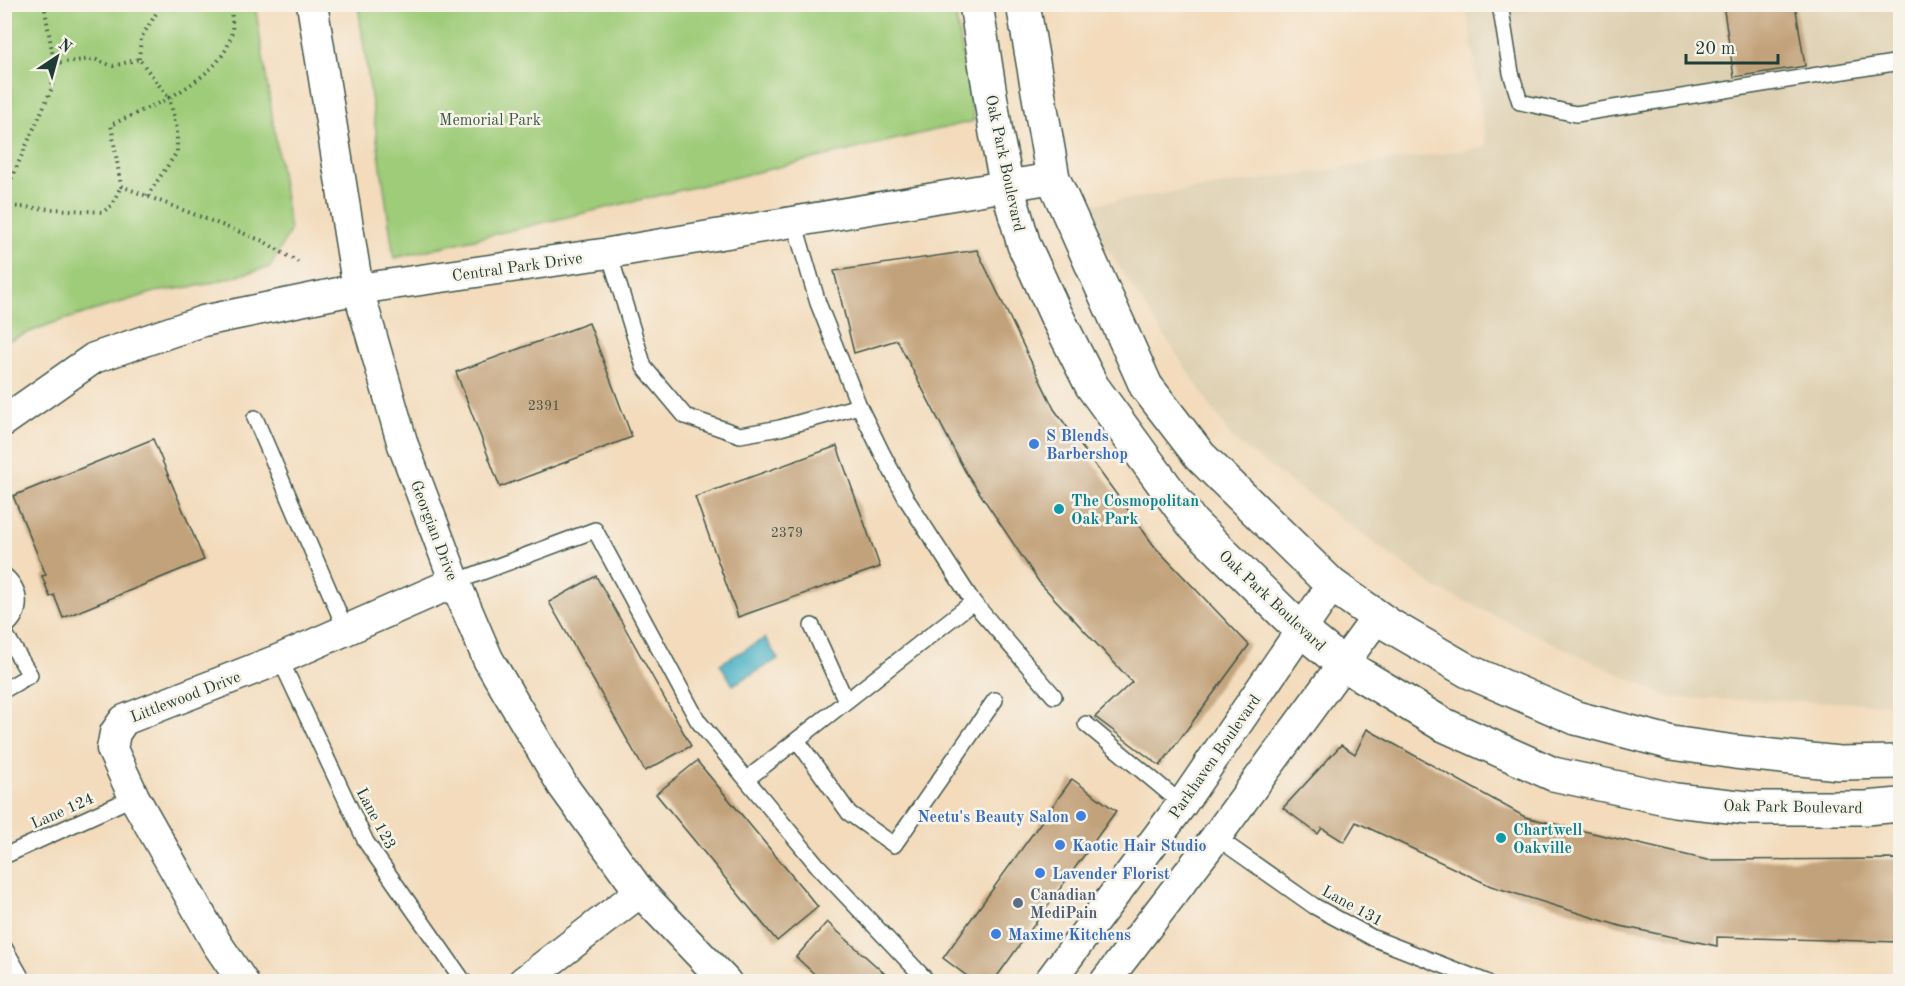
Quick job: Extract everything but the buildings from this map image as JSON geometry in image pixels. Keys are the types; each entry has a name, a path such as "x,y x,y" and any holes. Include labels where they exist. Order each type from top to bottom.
{"street":[{"name":"Georgian Drive","path":"312,4 358,289 403,445 455,582 488,659 563,786 640,892 726,981"},
{"name":"Oak Park Boulevard","path":"976,4 996,133 1007,186 1024,245 1092,386 1192,523 1301,630 1343,664 1442,724 1554,774 1676,800 1748,808 1866,808 1900,805"},
{"path":"1023,4 1053,178 1146,386 1200,456 1332,585 1389,625 1468,671 1576,718 1672,743 1735,752 1839,763 1900,762"},
{"name":"Central Park Drive","path":"4,421 94,358 202,321 358,289 609,253 1053,178"},
{"name":"Littlewood Drive","path":"243,981 217,944 134,797 112,749 115,733 124,720 280,659 455,582"},
{"name":"Parkhaven Boulevard","path":"1049,981 1182,804 1332,585"},
{"path":"1106,981 1216,837 1378,616"},
{"path":"523,981 640,892"}],"lane":[{"path":"1500,4 1512,73 1520,102 1576,114 1900,62"},
{"path":"794,222 818,303 859,406 907,500 973,602 1054,696"},
{"path":"609,253 644,367 685,416 740,435 780,428 859,406"},
{"path":"255,418 346,630"},
{"path":"455,582 595,530 698,721 818,866 928,981"},
{"path":"4,575 18,591 19,602 17,613 4,630 30,675 4,690"},
{"path":"747,779 973,602"},
{"path":"813,627 846,701"},
{"name":"Lane 123","path":"280,659 366,842 464,981"},
{"path":"797,740 849,813 894,845 995,700"},
{"path":"1086,724 1182,804"},
{"name":"Lane 124","path":"4,856 134,797"},
{"name":"Lane 131","path":"1216,837 1314,906 1373,938 1486,981"},
{"path":"4,946 24,981"}],"path":[{"path":"4,195 52,88 54,63 44,4"},
{"path":"147,196 177,152 177,129 169,98 139,59 141,38 162,4"},
{"path":"4,206 104,212 112,205 121,186 111,125 169,98 209,71 221,58 230,42 229,4"},
{"path":"54,63 94,59 113,66 139,59"},
{"path":"121,186 262,241 298,262"}],"shaded area":[{"path":"1466,5 1900,5 1900,704 1670,698 1436,588 1233,440 1079,206 1486,147"}],"green space":[{"path":"5,4 255,5 290,231 270,267 203,285 155,292 50,324 5,342"},
{"name":"Memorial Park","path":"358,5 954,5 974,121 394,258"}],"water":[{"path":"765,638 778,659 733,685 720,664"}],"place":[{"name":"S Blends Barbershop","path":"1034,444"},
{"name":"The Cosmopolitan Oak Park","path":"1059,509"},
{"name":"Neetu's Beauty Salon","path":"1081,816"},
{"name":"Chartwell Oakville","path":"1501,838"},
{"name":"Kaotic Hair Studio","path":"1060,845"},
{"name":"Lavender Florist","path":"1040,873"},
{"name":"Canadian MediPain","path":"1018,903"},
{"name":"Maxime Kitchens","path":"996,934"}]}
